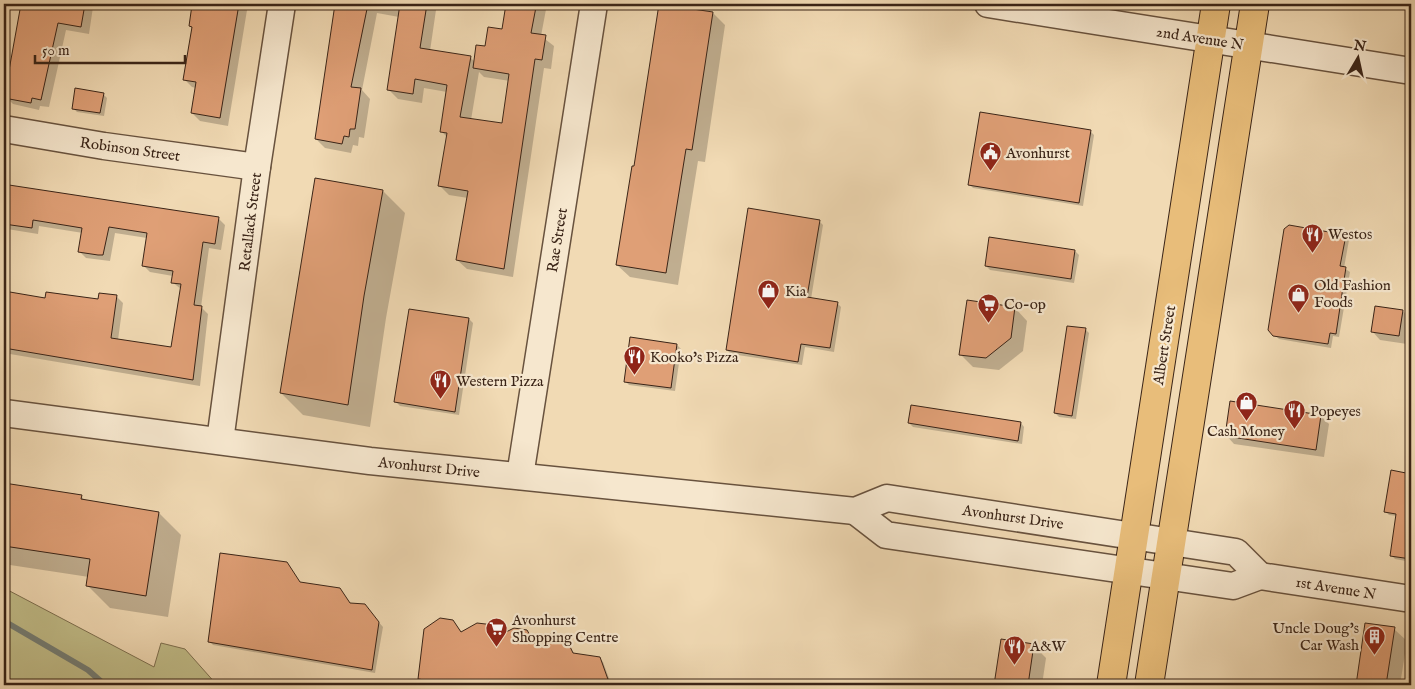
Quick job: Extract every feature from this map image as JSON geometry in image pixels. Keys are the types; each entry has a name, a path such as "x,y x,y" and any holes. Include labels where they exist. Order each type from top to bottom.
{"main road":[{"name":"Albert Street","path":"1110,685 1216,4"},
{"path":"1149,685 1173,541 1255,4"}],"street":[{"name":"Retallack Street","path":"220,441 257,167 282,4"},
{"name":"Rae Street","path":"520,476 594,4"},
{"name":"2nd Avenue N","path":"988,4 1411,71"},
{"name":"Robinson Street","path":"4,129 257,167"},
{"name":"Avonhurst Drive","path":"4,413 370,461 855,511 887,498 1173,541"},
{"path":"855,511 886,534 1166,575"},
{"path":"1173,541 1236,552 1260,576"},
{"name":"1st Avenue N","path":"1166,575 1233,586 1260,576 1411,600"}],"shaded area":[{"path":"4,588 154,667 161,643 185,649 217,685 4,685"}],"building":[{"path":"21,4 85,4 81,27 58,23 41,100 32,98 31,103 4,98"},
{"path":"195,4 239,4 220,118 191,113 196,82 183,80 192,27 189,26 192,5 195,6"},
{"path":"335,4 368,4 351,87 361,88 355,129 350,129 349,137 344,136 342,144 315,139"},
{"path":"400,4 427,4 420,48 471,56 460,117 502,123 509,74 473,68 476,45 485,46 488,27 502,29 506,4 531,4 531,6 536,7 531,33 546,35 542,60 535,59 504,269 456,260 468,191 438,186 447,133 440,132 447,85 415,79 413,94 387,90"},
{"path":"659,4 713,12 692,150 686,149 666,273 616,265 632,166 634,166"},
{"path":"75,88 104,93 100,113 72,109"},
{"path":"980,112 1091,130 1079,203 968,185"},
{"path":"315,178 383,190 364,296 348,405 280,393"},
{"path":"9,185 219,217 215,244 203,242 194,305 202,306 193,380 4,348 4,291 45,298 46,292 98,299 99,293 117,295 111,338 171,347 181,284 171,283 173,271 142,266 147,233 109,227 103,255 98,255 78,252 82,228 33,220 32,228 4,224"},
{"path":"748,208 820,220 807,297 838,302 830,348 801,344 798,362 726,350"},
{"path":"1289,225 1346,235 1340,266 1346,267 1336,334 1330,333 1328,344 1273,336 1268,330 1284,229"},
{"path":"989,237 1075,250 1071,279 985,266"},
{"name":"Co-op","path":"967,300 1015,307 1011,338 986,358 959,355"},
{"path":"1375,306 1403,310 1399,336 1371,332"},
{"path":"409,309 469,318 455,412 394,402"},
{"path":"1067,326 1086,328 1072,416 1054,413"},
{"path":"630,337 677,344 671,388 624,382"},
{"path":"1230,401 1321,415 1316,450 1225,436"},
{"path":"911,405 1021,422 1018,441 908,423"},
{"path":"1391,470 1411,474 1411,559 1390,556 1396,514 1384,512"},
{"path":"4,483 82,495 81,499 159,512 146,596 86,586 90,559 4,546"},
{"path":"220,553 287,562 300,582 340,588 350,603 365,604 379,622 372,670 208,642"},
{"name":"Avonhurst Shopping Centre","path":"440,618 453,620 461,632 477,623 494,625 498,636 514,628 527,630 535,644 549,634 565,636 573,653 600,657 610,685 439,685 439,682 418,679 424,629"},
{"name":"Uncle Doug's Car Wash","path":"1365,623 1395,627 1386,685 1356,685"},
{"name":"A&W","path":"1001,639 1034,644 1028,685 994,685"}],"waterway":[{"path":"4,621 88,670 105,685"}],"place":[{"name":"Avonhurst","path":"990,172"},
{"name":"Westos","path":"1312,253"},
{"name":"Kia","path":"769,310"},
{"name":"Old Fashion Foods","path":"1298,313"},
{"name":"Co-op","path":"988,323"},
{"name":"Kooko's Pizza","path":"634,376"},
{"name":"Western Pizza","path":"440,400"},
{"name":"Cash Money","path":"1246,421"},
{"name":"Popeyes","path":"1294,430"},
{"name":"Avonhurst Shopping Centre","path":"496,648"},
{"name":"Uncle Doug's Car Wash","path":"1375,656"},
{"name":"A&W","path":"1014,665"}]}
